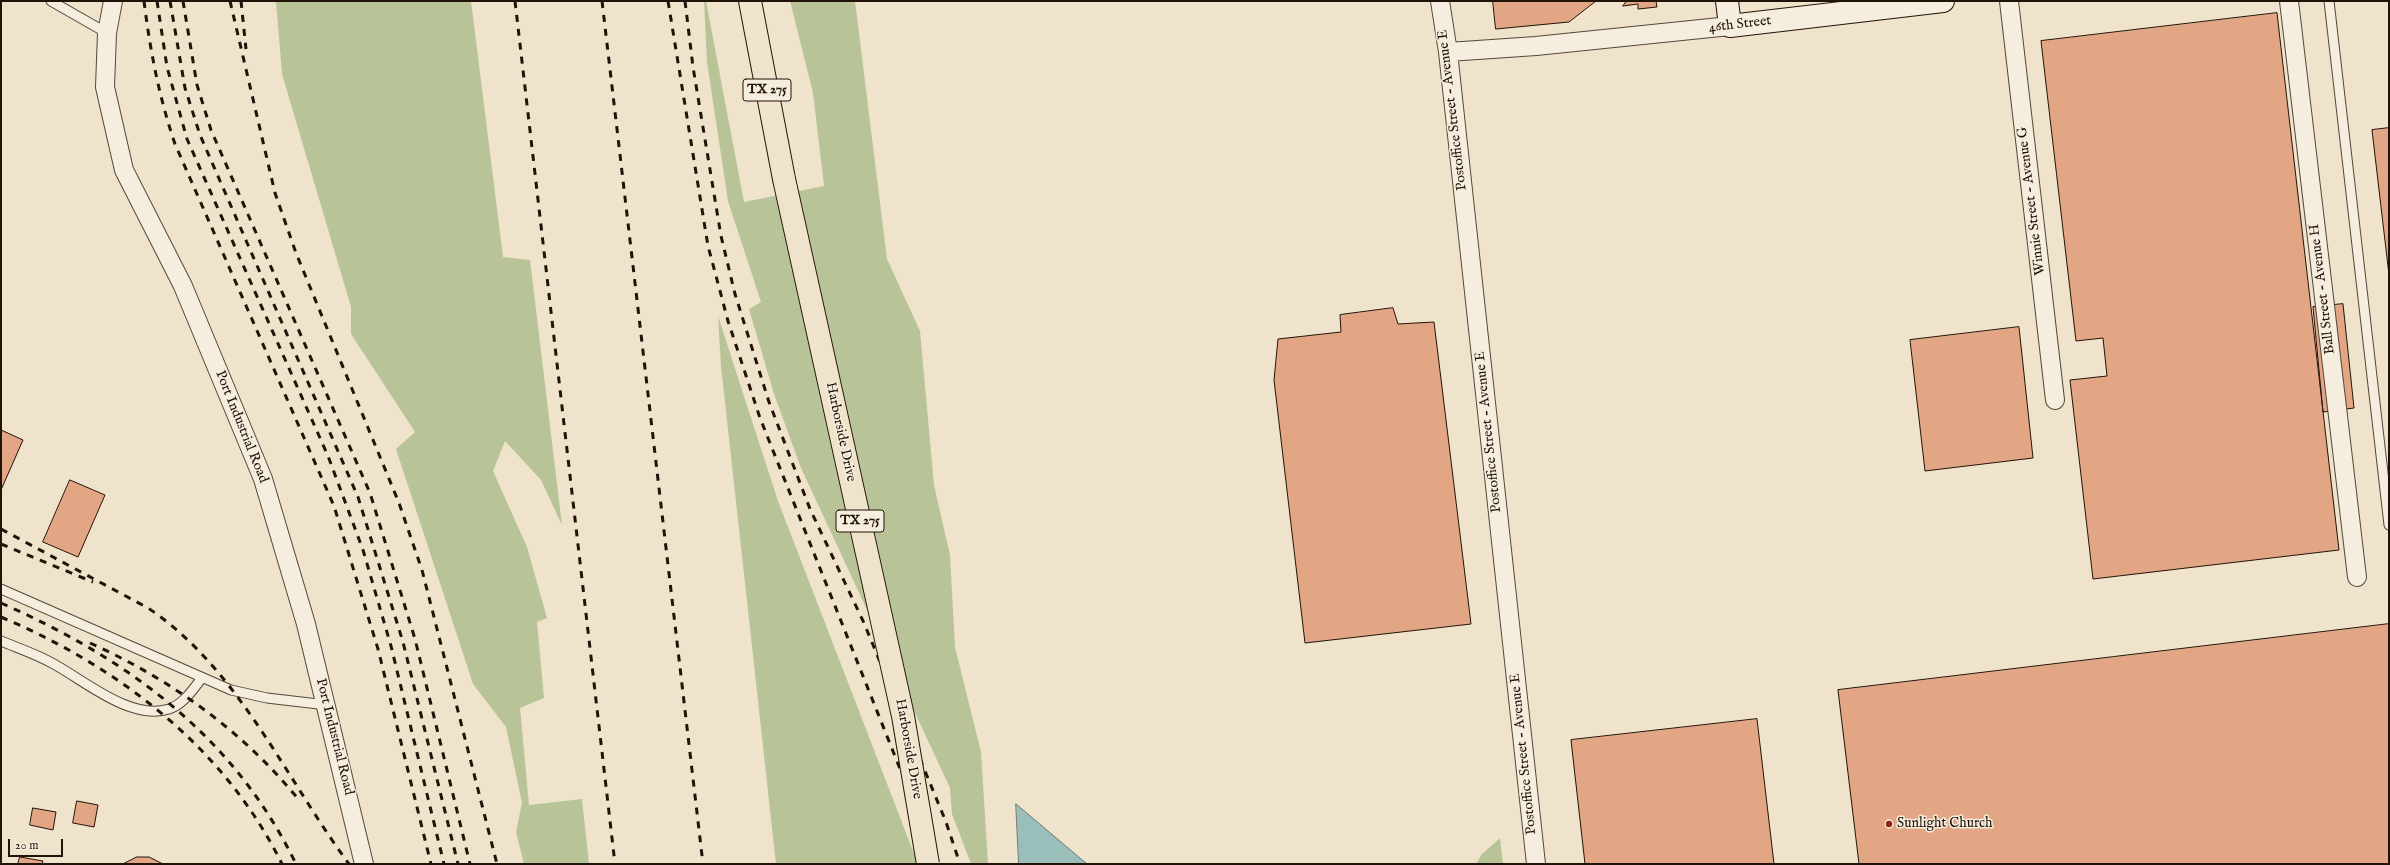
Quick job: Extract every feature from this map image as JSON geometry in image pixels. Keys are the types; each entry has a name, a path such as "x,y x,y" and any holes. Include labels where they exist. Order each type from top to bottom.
{"main road":[{"name":"Harborside Drive","path":"750,1 784,179 903,716 928,864"}],"street":[{"name":"Port Industrial Road","path":"113,1 107,33 105,87 124,170 183,286 263,479 306,624 327,705 364,864"},
{"name":"Postoffice Street - Avenue E","path":"1440,1 1448,52 1536,864"},
{"path":"1727,1 1730,26"},
{"name":"46th Street","path":"1448,52 1536,46 1730,26 1943,1"},
{"name":"Winnie Street - Avenue G","path":"2009,1 2055,400"},
{"name":"Ball Street - Avenue H","path":"2289,1 2357,577"}],"lane":[{"path":"51,1 107,33"},
{"path":"2329,1 2389,525"},
{"path":"1,589 231,690 249,695 327,705"},
{"path":"1,641 52,662 111,698 147,710 158,711 176,706 202,678"}],"green space":[{"path":"276,1 471,1 503,257 530,260 562,525 541,480 505,441 493,471 527,547 547,618 537,622 544,698 520,708 529,805 582,799 589,864 524,864 516,832 522,803 506,727 473,684 396,449 415,432 351,334 351,307 282,74"},
{"path":"704,1 706,1 744,202 824,186 813,93 790,1 855,1 887,259 920,331 934,485 950,555 955,647 981,752 988,864 971,864 952,814 950,788 801,468 774,394 749,309 761,302 728,201 707,62"},
{"path":"718,316 778,501 918,864 776,864 721,366"},
{"path":"1500,838 1503,864 1476,864 1482,854"}],"water":[{"path":"1016,804 1087,864 1019,864"}],"building":[{"path":"1493,1 1596,1 1569,22 1496,29"},
{"path":"1627,1 1656,1 1657,7 1638,9 1638,4 1623,6"},
{"path":"2277,13 2339,550 2093,579 2070,380 2107,376 2103,338 2076,341 2041,41"},
{"path":"2389,128 2389,275 2372,130"},
{"path":"2343,304 2354,408 2323,412 2313,307"},
{"path":"1393,308 1398,324 1434,322 1471,624 1305,643 1274,380 1278,339 1341,332 1340,315"},
{"path":"2019,327 2033,458 1925,471 1910,340"},
{"path":"1,430 23,440 1,490"},
{"path":"70,480 105,495 78,557 43,542"},
{"path":"2389,624 2389,864 1859,864 1838,690"},
{"path":"1757,719 1774,864 1585,864 1571,740"},
{"path":"77,801 98,805 94,827 73,823"},
{"path":"33,808 56,812 53,830 30,825"},
{"path":"20,857 43,861 42,864 18,864"},
{"path":"137,857 149,857 163,864 123,864"}],"railway":[{"path":"144,1 156,73 164,109 175,144 334,506 378,649 431,864"},
{"path":"157,1 167,67 187,139 328,456 363,550 391,646 444,864"},
{"path":"170,1 185,88 200,135 358,497 403,642 458,864"},
{"path":"183,1 197,85 211,130 370,493 415,639 470,864"},
{"path":"230,1 275,193 296,253 399,503 422,570 497,864"},
{"path":"241,1 246,49"},
{"path":"515,1 615,864"},
{"path":"602,1 703,864"},
{"path":"668,1 708,246 728,321 760,418 938,864"},
{"path":"685,1 693,67 721,236 735,294 769,402 810,509 864,623 946,822 960,864"},
{"path":"1,529 148,608 180,633 209,661 235,693 349,864"},
{"path":"1,544 93,582"},
{"path":"1,603 48,625 92,649 134,676 173,706 209,740 242,777 271,818 296,864"},
{"path":"1,617 45,637 87,660 127,687 164,716 199,748 231,784 258,822 282,864"},
{"path":"90,643 149,673 204,709 254,751 299,800"}],"place":[{"name":"Sunlight Church","path":"1889,824"}]}
